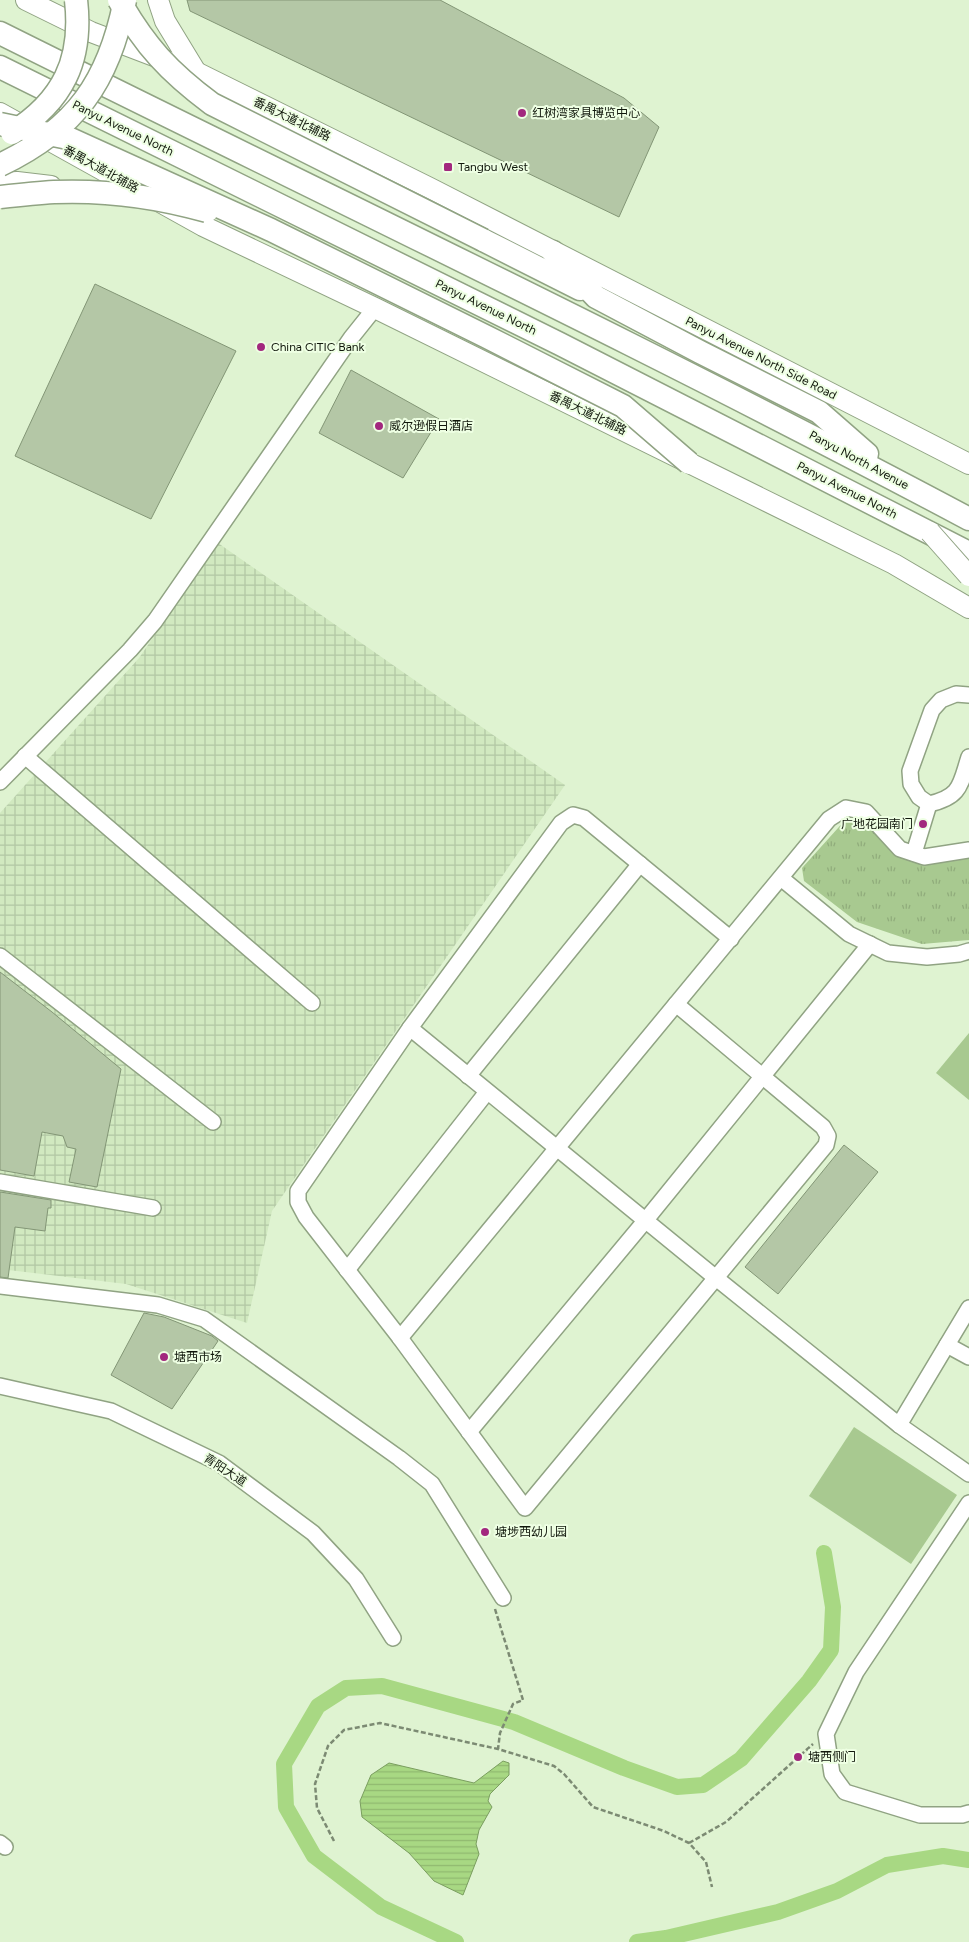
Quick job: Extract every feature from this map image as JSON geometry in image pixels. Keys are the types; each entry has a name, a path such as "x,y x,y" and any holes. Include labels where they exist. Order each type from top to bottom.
{"highway":[{"path":"0,139 14,132 37,114 53,99 65,79 76,46 79,22 76,0"},
{"path":"119,0 138,33 149,47 186,84 212,104 596,297 819,412 898,481"},
{"path":"0,165 22,154 46,138 68,119 88,96 106,67 119,29 125,0"},
{"name":"Panyu North Avenue","path":"0,33 251,158 421,239 747,403 969,519"},
{"name":"Panyu Avenue North","path":"0,67 560,344 969,553"},
{"path":"0,124 68,138 271,230 623,406 689,463"},
{"path":"0,197 54,192 133,196 203,210 271,230"},
{"path":"553,252 596,297"}],"main road":[{"name":"番禺大道北辅路","path":"26,0 91,32 196,72 430,188 553,252"},
{"path":"158,0 165,20 196,72"},
{"name":"番禺大道北铺路","path":"0,113 203,226"},
{"path":"0,183 34,184 70,189 203,226"},
{"name":"番禺大道北辅路","path":"203,226 375,308 894,564 969,608"},
{"name":"Panyu Avenue North Side Road","path":"553,252 932,443 969,464"},
{"path":"930,532 969,576"}],"street":[{"path":"0,782 130,650 155,621 351,338 375,308"},
{"path":"969,695 956,694 940,700 932,710 910,771 911,784 919,797 928,804 943,801 954,794 960,786 969,757"},
{"path":"26,756 312,1004"},
{"path":"914,853 928,804"},
{"path":"400,1338 829,820 846,808 866,812 900,849 924,857 969,850"},
{"path":"676,1004 822,1127 828,1136 826,1145 525,1508 400,1338 306,1217 298,1202 298,1191 410,1028 561,823 573,815 584,818 731,939"},
{"path":"468,1076 640,864"},
{"path":"781,878 849,934 888,953 927,957 960,954 969,951"},
{"path":"470,1432 645,1221 870,944"},
{"path":"0,956 213,1122"},
{"path":"410,1028 645,1221 899,1425 969,1474"},
{"path":"348,1270 487,1092"},
{"path":"0,1182 153,1208"},
{"path":"0,1286 158,1305 204,1319 391,1452 432,1484 502,1598"},
{"path":"899,1425 969,1308"},
{"path":"947,1345 969,1357"},
{"name":"青阳大道","path":"0,1386 111,1411 219,1463 313,1533 356,1579 393,1638"},
{"path":"969,1503 856,1672 826,1734 832,1774 845,1792 920,1815 962,1815 969,1813"}],"path":[{"path":"498,1749 500,1733 513,1704 523,1700 495,1610 502,1598"},
{"path":"334,1841 317,1808 315,1784 328,1746 344,1730 380,1723 498,1749 554,1766 593,1807 664,1831 689,1842 706,1862 712,1887"},
{"path":"689,1842 726,1822 826,1734"}],"shaded area":[{"path":"218,543 565,785 272,1211 247,1323 126,1284 0,1269 0,813 139,658"},
{"path":"503,1761 509,1763 509,1775 490,1794 488,1801 492,1807 479,1830 476,1844 479,1854 463,1895 434,1881 409,1853 362,1817 360,1801 371,1775 389,1763 474,1783"}],"green space":[{"path":"847,818 866,821 899,857 927,863 969,857 969,940 922,944 857,922 804,881 802,868"},
{"path":"969,1033 969,1100 936,1073"},
{"path":"854,1427 957,1495 911,1564 809,1496"}],"building":[{"name":"红树湾家具博览中心","path":"187,0 440,0 624,98 659,127 619,217 190,11"},
{"path":"95,284 236,351 151,519 15,456"},
{"name":"威尔逊假日酒店","path":"351,370 439,419 403,478 319,433"},
{"path":"0,972 121,1069 97,1187 69,1182 76,1149 67,1147 63,1136 42,1132 34,1176 0,1170"},
{"path":"844,1145 878,1172 778,1294 745,1267"},
{"path":"0,1192 51,1200 51,1208 48,1208 45,1231 15,1227 8,1278 0,1277"},
{"name":"塘西市场","path":"144,1313 164,1317 212,1336 218,1341 172,1409 111,1375"}],"waterway":[{"path":"456,1942 381,1907 314,1856 286,1807 284,1764 318,1706 346,1688 382,1686 514,1722 624,1768 677,1787 703,1785 741,1759 809,1681 831,1650 833,1607 824,1553"},
{"path":"637,1942 666,1938 778,1912 837,1891 887,1865 943,1856 969,1860"}],"place":[{"name":"红树湾家具博览中心","path":"522,113"},
{"name":"Tangbu West","path":"448,167"},
{"name":"China CITIC Bank","path":"261,347"},
{"name":"威尔逊假日酒店","path":"379,426"},
{"name":"广地花园南门","path":"923,824"},
{"name":"塘西市场","path":"164,1357"},
{"name":"塘埗西幼儿园","path":"485,1532"},
{"name":"塘西侧门","path":"798,1757"}]}
